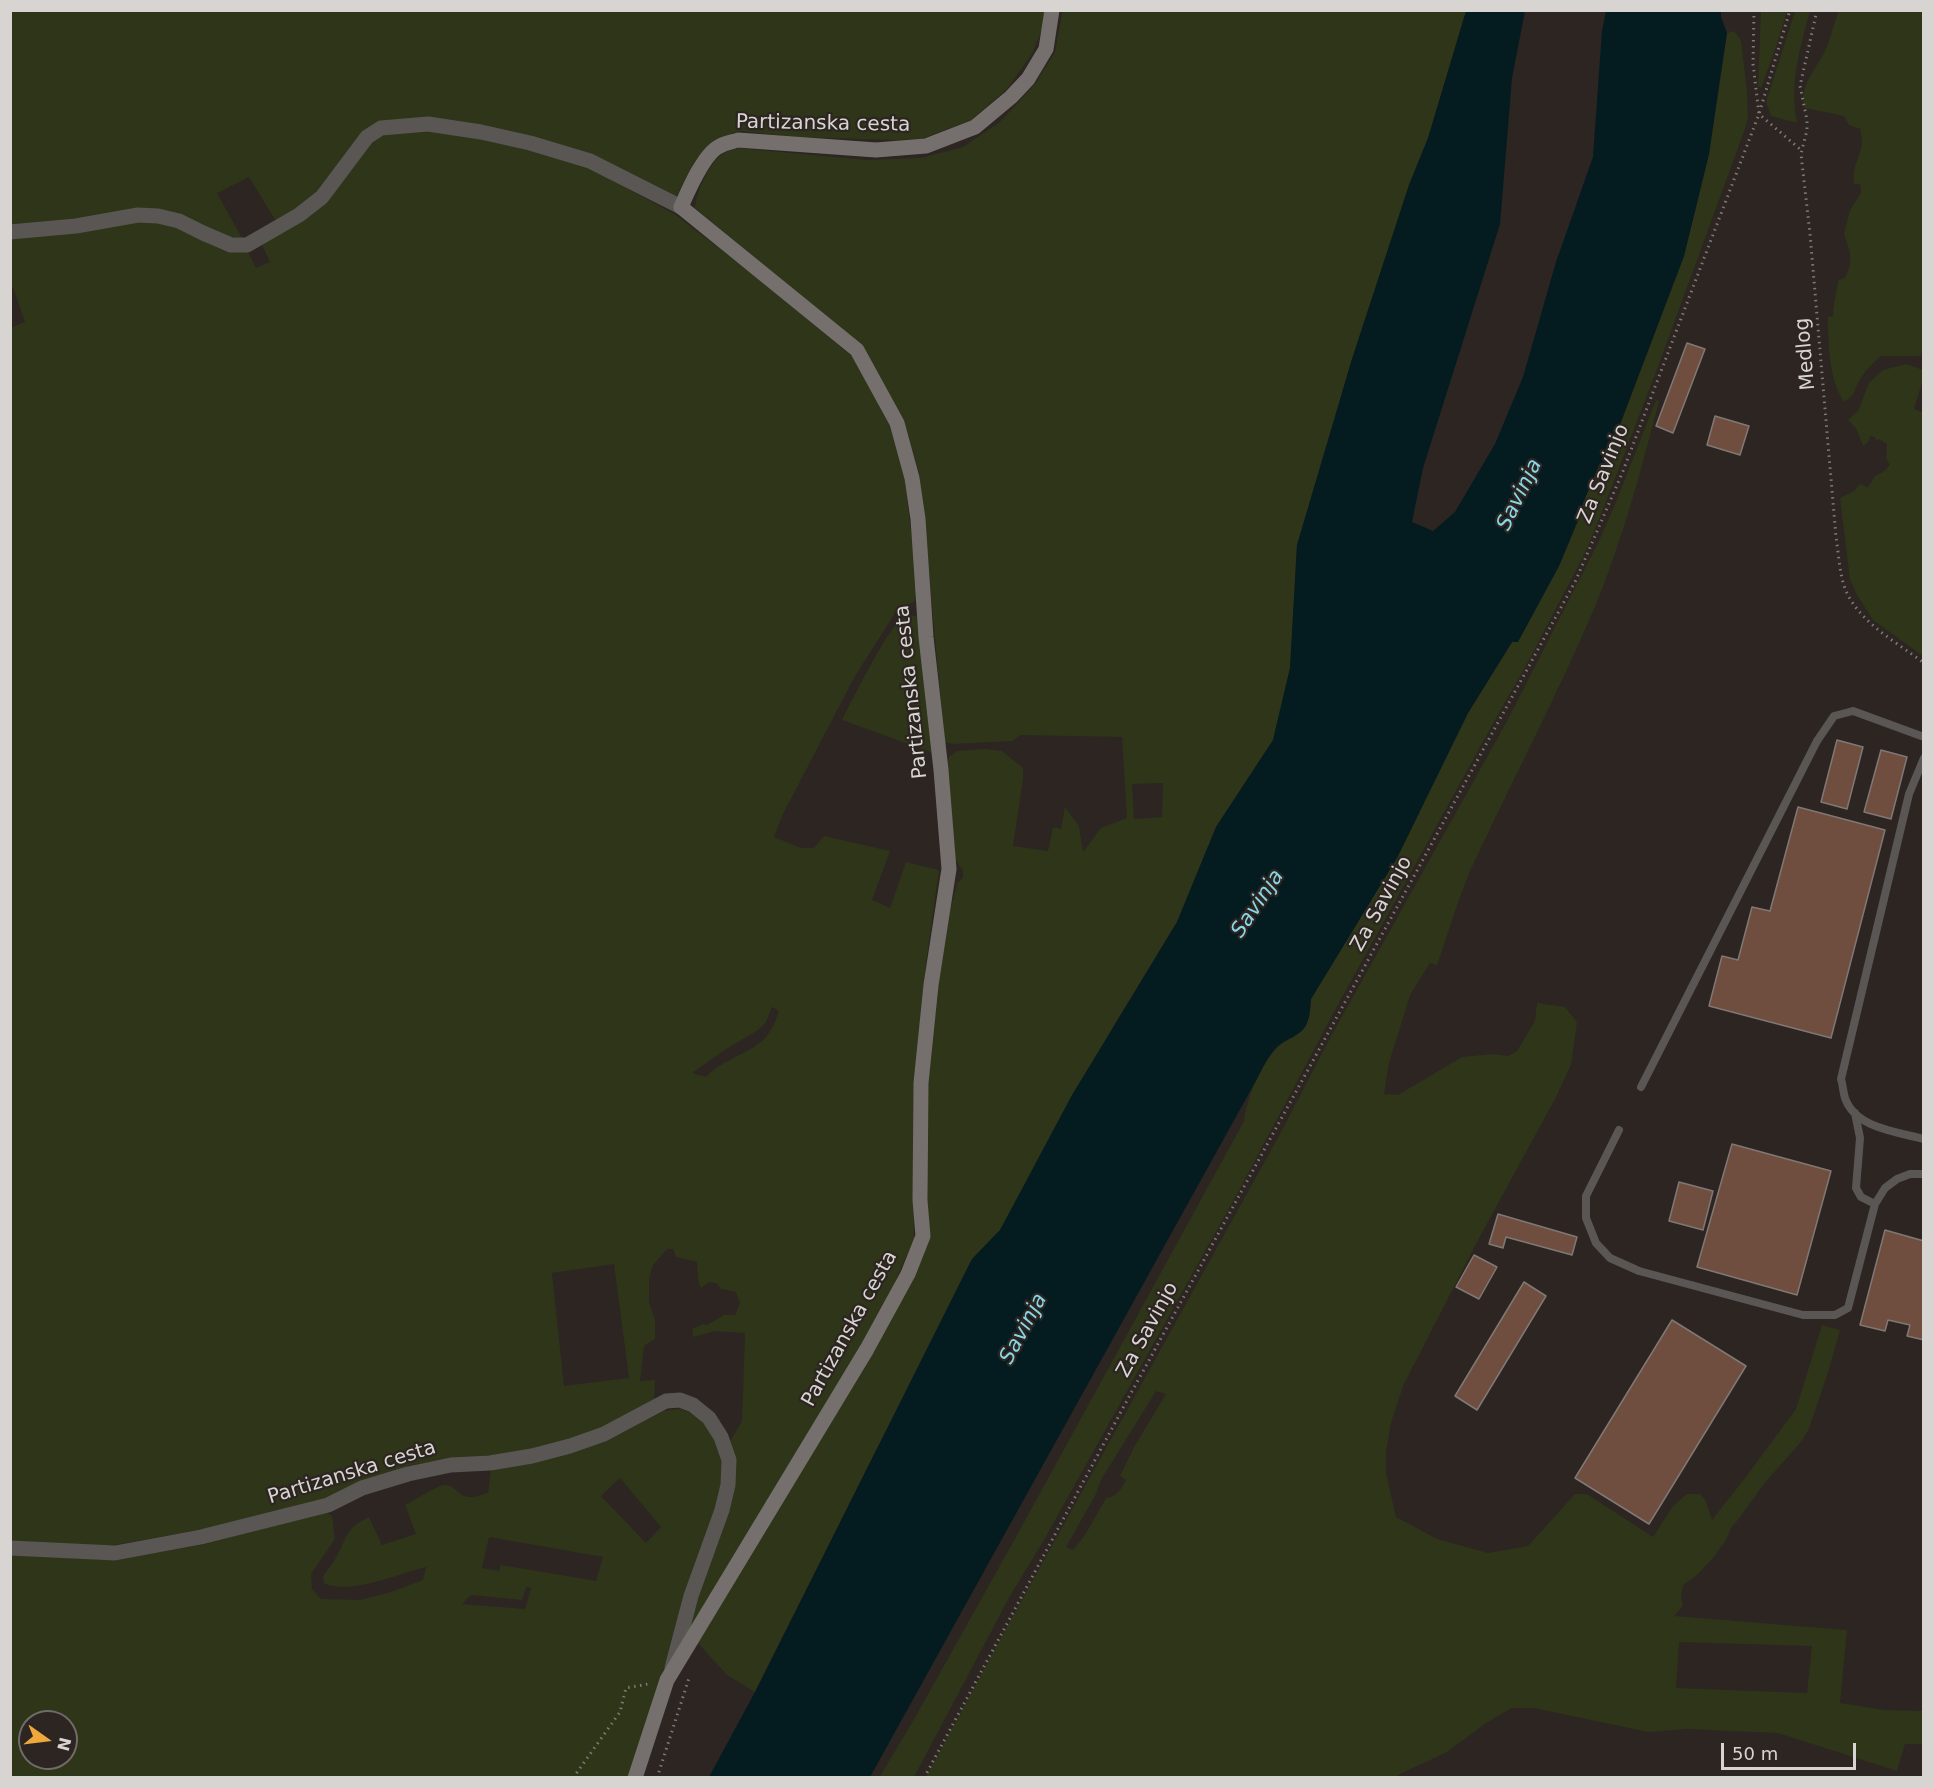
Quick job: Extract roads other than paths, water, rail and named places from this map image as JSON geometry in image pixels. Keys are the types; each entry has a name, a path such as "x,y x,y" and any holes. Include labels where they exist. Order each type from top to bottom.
{"street":[{"name":"Partizanska cesta","path":"668,1679 867,1349 908,1274 922,1236 921,1083 931,985 949,869 941,770 926,637 918,519 912,478 897,423 857,350 681,207 704,162 717,147 738,140 876,150 926,146 975,127 1011,97 1028,79 1046,49 1052,10"},
{"path":"10,232 76,226 138,215 158,216 179,220 231,245 247,245 299,215 322,197 367,137 381,128 428,124 511,139 590,161 681,207"},
{"name":"Partizanska cesta","path":"10,1548 115,1553 201,1537 328,1505 362,1488 408,1474 451,1465 490,1463 521,1458 560,1449 604,1434 666,1401 680,1400 693,1405 709,1418 721,1437 729,1460 728,1485 722,1510 691,1596 668,1679 635,1778"}],"lane":[{"path":"1641,1087 1817,741 1834,716 1853,711 1923,737"},
{"path":"1923,758 1909,794 1841,1079 1846,1100 1856,1113 1873,1126 1923,1139"},
{"path":"1856,1113 1860,1138 1856,1188 1861,1197 1875,1204"},
{"path":"1619,1130 1586,1196 1586,1218 1596,1243 1610,1258 1639,1271 1803,1315 1834,1315 1848,1308 1875,1204 1885,1188 1897,1179 1910,1174 1923,1174"}],"water":[{"name":"Savinja","path":"1466,11 1525,11 1512,78 1500,224 1423,468 1412,522 1433,531 1455,512 1495,444 1523,377 1556,262 1593,157 1602,31 1606,11 1721,11 1727,33 1709,154 1684,256 1605,464 1599,465 1559,566 1518,642 1512,642 1468,713 1397,858 1311,999 1309,1018 1303,1030 1278,1046 1266,1062 870,1777 709,1777 755,1692 972,1259 1000,1230 1072,1095 1177,922 1216,827 1273,740 1290,668 1297,545 1352,359 1409,185 1428,138"}]}
